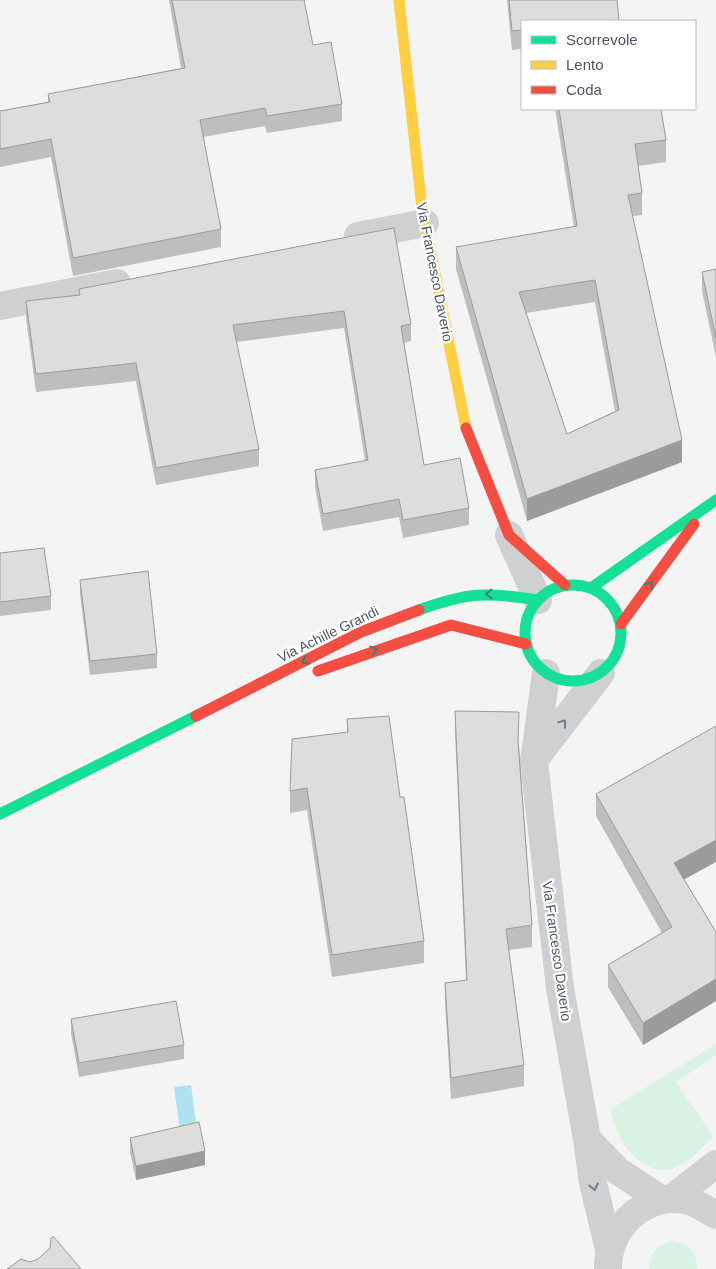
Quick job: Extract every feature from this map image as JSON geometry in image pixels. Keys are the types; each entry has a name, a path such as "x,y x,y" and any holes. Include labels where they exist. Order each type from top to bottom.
{"main road":[{"name":"Via Francesco Daverio","path":"399,0 425,222 464,424 509,535 565,585"},
{"path":"590,588 711,503"},
{"path":"621,624 711,503"},
{"path":"565,585 590,588 613,605 621,624 619,648 610,665 601,673 582,681 565,681 546,674 534,661 526,644 525,624 538,600 548,591 565,585"},
{"name":"Via Achille Grandi","path":"0,814 361,632 447,600 466,595 500,594 538,600"},
{"name":"Via Achille Grandi","path":"308,675 363,654 451,625 526,644"},
{"name":"Via Achille Grandi","path":"197,716 289,682"}],"street":[{"path":"338,240 425,222"},
{"path":"0,306 145,278"},
{"name":"Via Francesco Daverio","path":"509,535 538,600"},
{"path":"534,762 601,673"},
{"name":"Via Francesco Daverio","path":"546,674 534,762 560,988 588,1139 593,1183 608,1259"},
{"path":"588,1139 618,1171 667,1199 688,1200 716,1216"},
{"path":"608,1259 617,1232 629,1217 644,1207 667,1199 716,1164"},
{"path":"716,1184 716,1204"}],"green space":[{"path":"716,1044 716,1055 676,1082 713,1136 696,1154 684,1163 671,1169 658,1169 646,1165 626,1147 619,1135 611,1109"},
{"path":"673,1241 684,1244 694,1253 697,1269 649,1269 649,1263 655,1250 662,1244"}],"water":[{"path":"191,1085 197,1129 180,1131 174,1087"}],"building":[{"path":"172,0 304,0 313,45 331,42 342,104 267,116 265,108 200,120 221,229 73,258 51,139 0,149 0,111 50,102 48,94 185,68"},
{"path":"509,0 617,0 619,20 521,20 521,30 512,31"},
{"path":"559,110 661,110 666,140 635,144 642,193 628,195 682,440 527,499 456,247 577,226","holes":["595,280 619,410 567,434 519,292"]},
{"path":"394,228 411,324 401,326 424,465 460,458 469,508 403,520 399,499 323,514 315,470 368,460 344,311 233,325 259,449 156,468 136,363 36,374 26,301 80,295 79,289"},
{"path":"716,269 716,338 702,272"},
{"path":"44,548 51,596 0,602 0,553"},
{"path":"148,571 157,654 90,661 80,580"},
{"path":"455,711 519,712 518,742 532,925 506,929 524,1065 451,1078 445,983 467,980"},
{"path":"389,716 400,797 404,797 424,941 332,955 307,788 290,791 292,739 348,732 347,719"},
{"path":"716,726 716,840 674,863 716,932 716,979 643,1023 608,965 672,927 596,794"},
{"path":"176,1001 184,1045 79,1063 71,1019"},
{"path":"199,1122 205,1151 136,1166 130,1138"},
{"path":"53,1236 81,1269 7,1269 21,1259 30,1262 38,1259 50,1248"}],"traffic: fast":[{"path":"591,588 716,500"},
{"path":"573,585 591,589 607,599 617,615 621,633 617,651 607,667 591,677 573,681 555,677 539,667 529,651 525,633 529,615 539,599 555,589 573,585"},
{"path":"419,610 451,600 478,595 538,600"},
{"path":"0,814 196,716"}],"traffic: slow":[{"path":"399,0 422,209 466,428"}],"traffic: jam":[{"path":"466,428 509,535 565,585"},
{"path":"621,624 694,524"},
{"path":"196,716 361,632 419,610"},
{"path":"318,671 451,625 526,644"}]}
